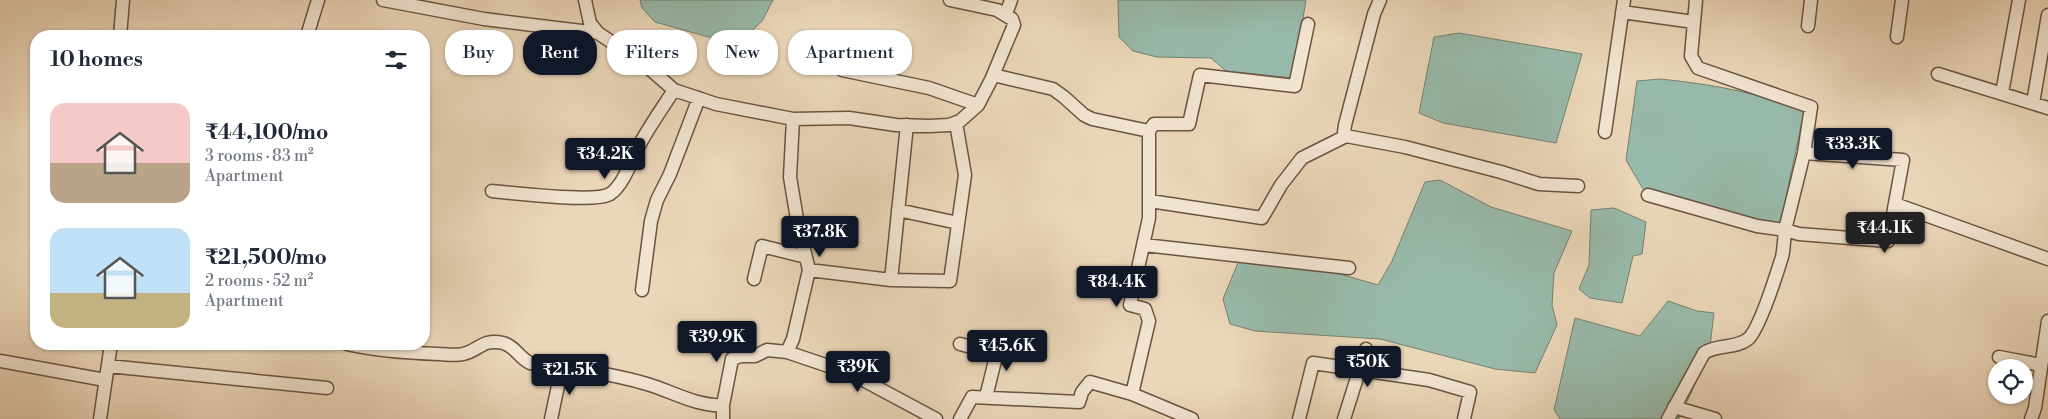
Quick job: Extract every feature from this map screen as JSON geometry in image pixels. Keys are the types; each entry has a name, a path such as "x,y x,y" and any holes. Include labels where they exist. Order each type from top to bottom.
{"street":[{"path":"120,30 123,0"},
{"path":"309,30 318,0"},
{"path":"383,0 484,19 598,32"},
{"path":"585,0 590,23 598,32 644,63 674,90 716,104 793,118 848,118 907,125 943,126 956,123 978,105 1014,25 1012,19 997,10 950,0"},
{"path":"1006,14 1011,0"},
{"path":"1346,136 1344,132 1349,108 1374,14 1380,0"},
{"path":"1668,419 1704,353 1710,349 1739,343 1748,339 1757,325 1783,256 1784,230 1804,153 1811,107 1698,68 1691,56 1696,0"},
{"path":"1808,26 1811,0"},
{"path":"1897,36 1902,0"},
{"path":"2002,93 2019,0"},
{"path":"1605,132 1623,6 1694,22"},
{"path":"2034,103 2048,14"},
{"path":"1132,394 1149,321 1144,309 1130,305 1150,218 1149,131 1154,124 1189,124 1200,75 1294,86 1308,24"},
{"path":"993,74 1053,89 1092,120 1149,131"},
{"path":"1938,74 2048,108"},
{"path":"866,75 929,88 978,105"},
{"path":"492,191 538,196 596,198 610,194 622,179 641,142 674,90"},
{"path":"642,290 651,220 657,200 670,174 699,98"},
{"path":"787,352 793,339 809,270 797,219 790,177 793,118"},
{"path":"809,270 891,280 950,281 965,175 956,123"},
{"path":"891,280 907,125"},
{"path":"1150,201 1262,218 1281,185 1302,158 1346,136 1405,147 1539,184 1578,186"},
{"path":"1648,195 1756,226 1799,234 1888,241 1903,160 1804,153"},
{"path":"1895,204 2048,259"},
{"path":"898,210 958,223"},
{"path":"1144,245 1348,268"},
{"path":"754,279 762,246 806,257"},
{"path":"2031,419 2042,394 2041,365 2048,322"},
{"path":"986,398 1000,340"},
{"path":"382,350 463,354 479,345 490,342 502,343 512,346 523,360 530,363 562,367 646,384 712,406 723,405"},
{"path":"960,344 997,354"},
{"path":"100,419 110,350"},
{"path":"723,419 723,405 732,359 741,356 754,356 768,350 787,352 852,374 936,419"},
{"path":"1344,419 1366,350"},
{"path":"1999,357 2041,365"},
{"path":"0,361 105,380"},
{"path":"1298,419 1313,363 1429,380 1470,392 1464,419"},
{"path":"108,366 327,388"},
{"path":"550,419 562,367"},
{"path":"960,419 972,397 1079,402 1082,392 1090,382 1132,394 1192,419"},
{"path":"1674,408 1715,419"}],"shaded area":[{"path":"640,0 773,0 762,21 753,30 707,30 707,37 697,34 697,30 684,30 655,22 642,8"},
{"path":"1118,0 1306,0 1293,78 1226,71 1211,58 1157,57 1133,51 1119,37"},
{"path":"1459,33 1582,54 1556,143 1443,123 1419,113 1434,37"},
{"path":"1660,79 1697,83 1752,94 1804,112 1780,226 1643,189 1626,160 1637,81"},
{"path":"1440,180 1491,207 1572,231 1554,273 1552,305 1557,325 1535,373 1495,369 1380,339 1255,331 1230,324 1223,299 1240,258 1302,263 1378,285 1392,261 1425,182"},
{"path":"1614,208 1646,222 1642,254 1633,256 1622,303 1590,298 1579,289 1589,265 1591,210"},
{"path":"1668,301 1697,311 1714,313 1709,354 1679,419 1560,419 1554,410 1575,318 1640,336"}]}
